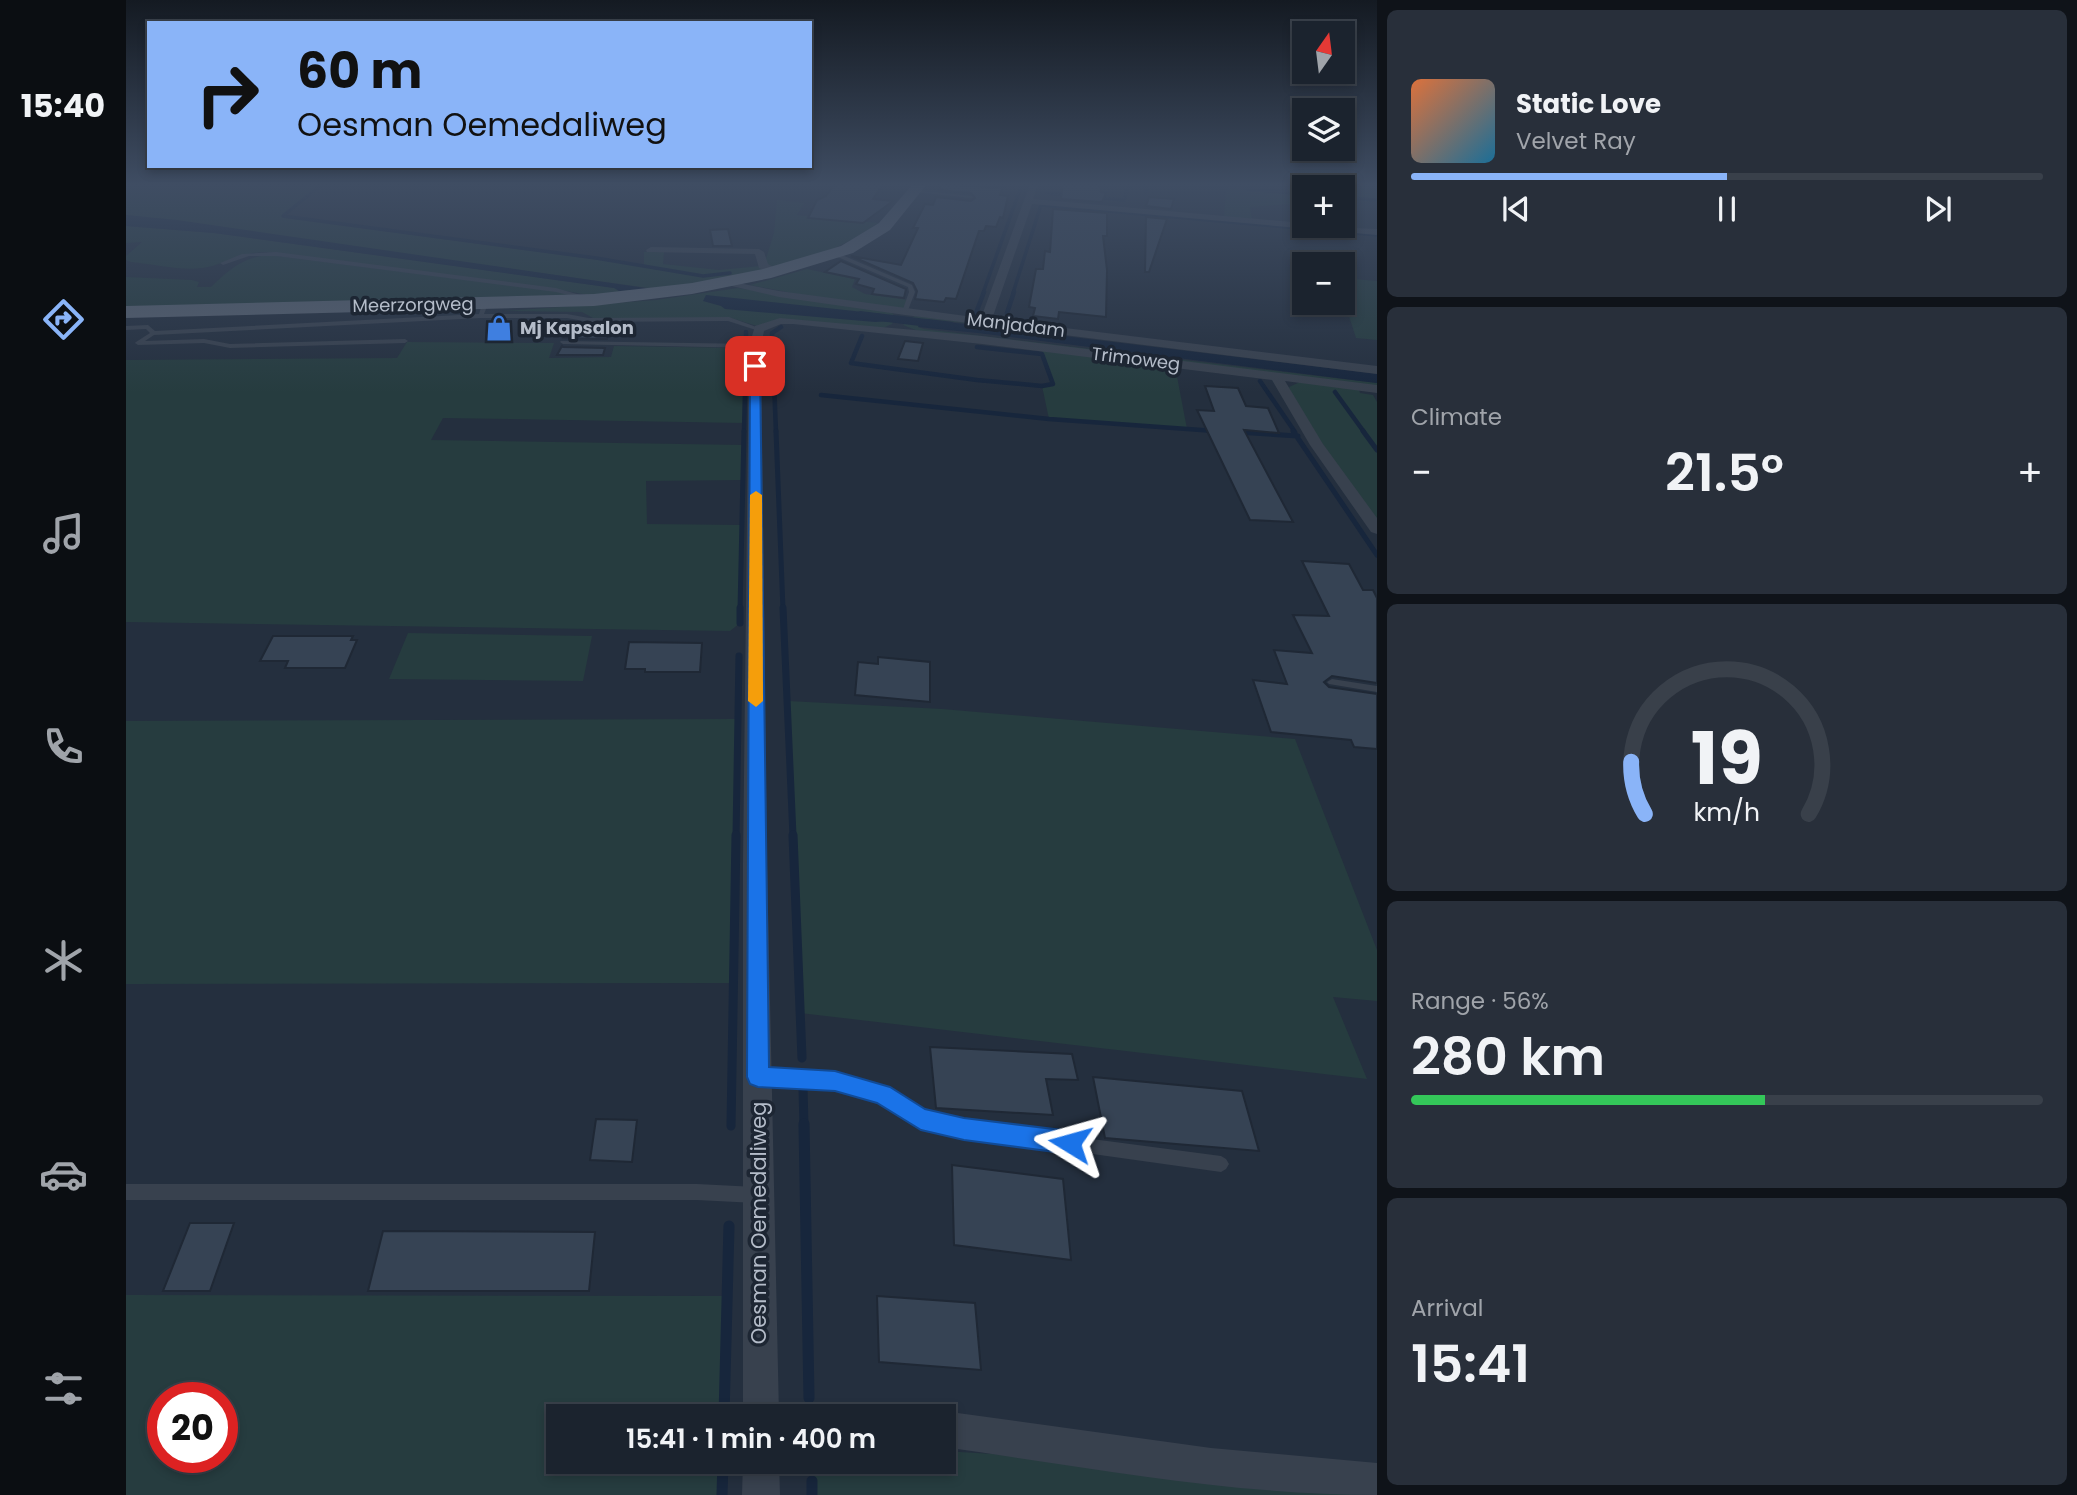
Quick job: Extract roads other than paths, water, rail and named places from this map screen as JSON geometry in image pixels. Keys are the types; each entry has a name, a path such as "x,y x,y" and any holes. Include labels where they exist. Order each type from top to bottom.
{"main road":[{"name":"Meerzorgweg","path":"126,312 483,310 669,294 728,284 835,254"}],"street":[{"path":"760,254 763,266 776,272"},
{"path":"986,321 1010,254"},
{"name":"Manjadam","path":"728,284 900,321 986,321 1377,370"},
{"path":"757,338 780,321 900,321"},
{"name":"Trimoweg","path":"900,321 1278,377 1377,388"},
{"name":"Oesman Oemedaliweg","path":"757,338 761,1404"},
{"path":"1278,377 1279,384 1317,445 1377,530"},
{"path":"956,1431 1211,1466 1377,1482"},
{"path":"761,1474 761,1495"}],"lane":[{"path":"223,263 237,256 251,254"},
{"path":"271,254 556,290 576,293 594,300"},
{"path":"835,254 910,286 912,292 900,321"},
{"path":"405,341 230,346 204,341 138,343 153,333 483,310 589,320 729,318 757,338"},
{"path":"126,327 148,327 153,333"},
{"path":"563,342 757,338"},
{"path":"1332,682 1377,689"},
{"path":"758,1077 835,1081 882,1094 921,1119 964,1129 1221,1164"},
{"path":"126,1192 697,1192 759,1195"}],"water":[{"path":"365,254 409,254 652,289 619,291 614,288"},
{"path":"706,295 893,317 891,321 875,322 725,309 703,301"},
{"path":"923,319 1377,374 1377,383 918,327"}],"waterway":[{"path":"564,254 703,276 730,273"},
{"path":"983,293 997,254"},
{"path":"1013,293 1025,254"},
{"path":"976,313 984,292"},
{"path":"1007,313 1014,292"},
{"path":"860,315 952,326"},
{"path":"776,432 772,333 781,327"},
{"path":"746,332 746,341"},
{"path":"862,336 851,363 977,380 1042,386 1053,384 1042,354 977,347"},
{"path":"744,432 746,351"},
{"path":"1260,381 1295,432"},
{"path":"1335,392 1364,432"},
{"path":"821,395 1049,419 1215,431 1209,431"},
{"path":"740,610 744,431"},
{"path":"776,431 783,610"},
{"path":"1293,431 1296,436"},
{"path":"1363,431 1377,450"},
{"path":"1242,432 1237,432 1296,436"},
{"path":"1296,436 1377,555"},
{"path":"783,608 793,836"},
{"path":"740,610 740,623"},
{"path":"736,836 739,656"},
{"path":"731,1126 736,835"},
{"path":"793,835 802,1058"},
{"path":"803,1088 804,1126"},
{"path":"804,1124 809,1398"},
{"path":"724,1404 729,1226"},
{"path":"722,1495 723,1474"},
{"path":"812,1481 812,1495"}],"place":[{"name":"Mj Kapsalon","path":"499,328"}]}
